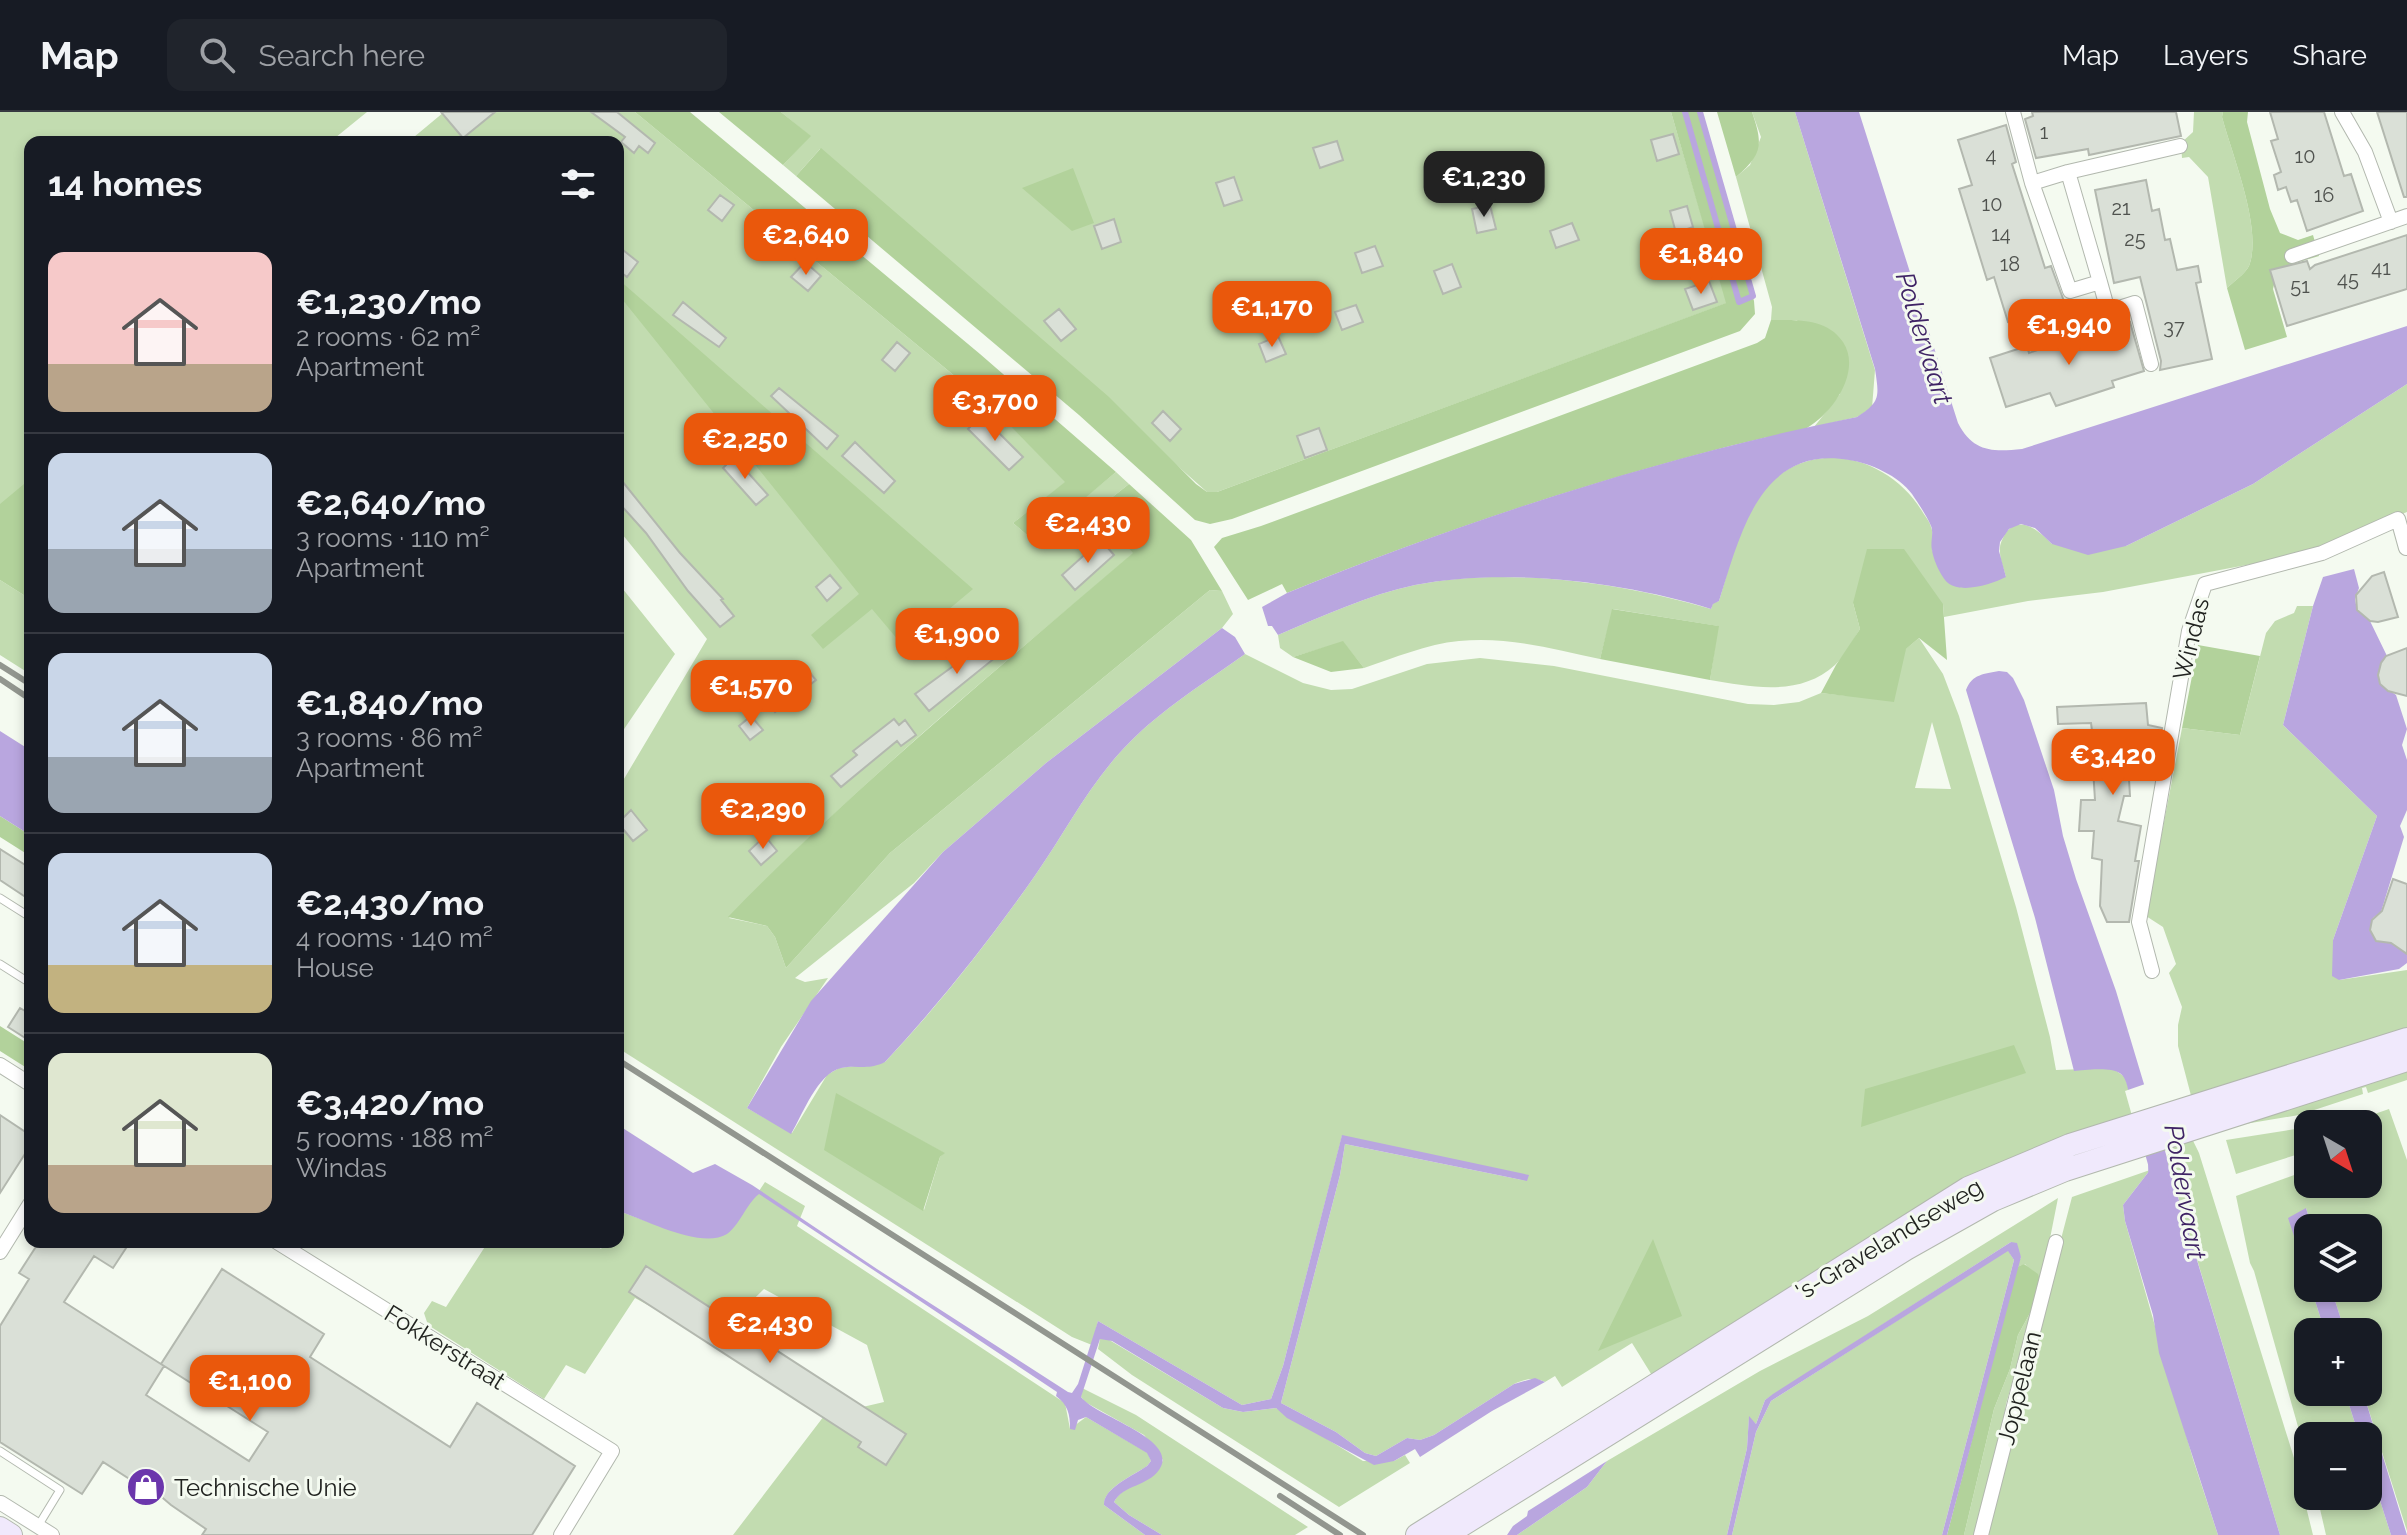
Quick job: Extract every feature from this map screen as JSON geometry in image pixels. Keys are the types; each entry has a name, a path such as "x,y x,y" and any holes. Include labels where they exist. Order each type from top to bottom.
{"main road":[{"name":"'s-Gravelandseweg","path":"2205,1114 2407,1039"},
{"name":"'s-Gravelandseweg","path":"1417,1535 1968,1188 2044,1154 2139,1134 2407,1060"},
{"name":"'s-Gravelandseweg","path":"1446,1535 1954,1220 2139,1134"},
{"path":"0,1528 11,1535"}],"street":[{"path":"2013,112 2032,183 2070,291 2100,282"},
{"path":"2342,112 2365,152 2391,222"},
{"path":"2032,183 2180,146"},
{"path":"2068,172 2108,311"},
{"path":"2292,256 2407,216"},
{"path":"2031,336 2135,303 2151,364"},
{"name":"Windas","path":"2152,971 2139,922 2189,631 2205,584 2322,553 2398,519 2407,549"},
{"path":"0,1065 24,1080"},
{"path":"0,1252 24,1214"},
{"name":"Joppelaan","path":"1981,1535 2056,1242"},
{"name":"Fokkerstraat","path":"287,1248 612,1451 561,1535"},
{"path":"0,1504 52,1535"}],"lane":[{"path":"0,898 24,913"},
{"path":"0,964 24,979"},
{"path":"0,1451 60,1490 38,1527"}],"green space":[{"path":"0,112 367,112 337,136 24,136 24,563 0,549"},
{"path":"444,112 635,112 991,406 1066,482 1013,523 1033,540 1116,472 1129,484 1096,510 1134,553 876,775 729,918 767,926 775,937 786,968 890,853 1210,590 1222,591 1233,614 1222,628 1046,763 943,852 914,883 795,978 805,982 828,978 781,1047 747,1108 792,1133 827,1075 839,1068 885,1062 944,996 999,926 1115,758 1156,719 1245,654 1303,683 1331,690 1352,689 1427,664 1480,658 1554,666 1748,704 1774,705 1799,702 1821,693 1849,696 1919,638 1943,674 1959,716 2016,907 2056,1070 2112,1068 2125,1077 2140,1126 2016,1168 1653,1377 1632,1343 1562,1387 1555,1376 1545,1382 1533,1379 1518,1382 1434,1435 1420,1440 1407,1438 1376,1456 1365,1453 1336,1432 1281,1403 1340,1175 1345,1144 1527,1181 1342,1136 1283,1366 1271,1399 1242,1405 1098,1321 1092,1345 1072,1337 624,1052 624,779 707,639 624,536 624,136 415,136","holes":["1932,722 1951,789 1915,788","836,1094 944,1153 940,1157 924,1210"]},
{"path":"635,112 690,112 1116,472 1034,541 1013,523 1065,482 991,406"},
{"path":"719,112 781,112 811,136 783,165"},
{"path":"781,112 1671,112 1727,303 1217,492 1207,492 820,149 796,176 783,165 810,136"},
{"path":"1671,112 1701,112 1754,301 1755,314 1740,331 1232,519 1210,524 1195,520 1079,415 796,176 821,148 1109,397 1196,484 1207,492 1217,492 1726,303"},
{"path":"1717,112 1752,112 1756,123 1759,141 1756,155 1736,177"},
{"path":"1752,112 1795,112 1875,370 1872,408 1857,417 1814,427 1840,394 1797,320 1771,320 1772,307 1736,177 1750,165 1761,137"},
{"path":"2194,112 2223,112 2249,213 2252,251 2249,266 2227,288 2208,177 2189,157 2182,158 2181,143 2193,132"},
{"path":"2223,112 2248,112 2247,122 2270,209 2280,233 2298,240 2313,235 2319,256 2278,268 2273,289 2287,337 2245,350 2227,288 2249,266 2252,232"},
{"path":"1073,168 1094,223 1072,231 1022,188"},
{"path":"624,284 973,589 904,647 872,609 823,649 811,635 859,594 624,301"},
{"path":"1771,320 1820,324 1836,334 1848,353 1849,366 1842,390 1826,412 1807,428 1701,454 1552,497 1419,542 1287,593 1282,584 1248,600 1214,547 1222,538 1757,343 1765,338"},
{"path":"2407,384 2407,512 2322,546 2273,560 2103,592 2028,601 1944,617 1943,604 1853,603 1860,629 1842,657 1821,675 1791,686 1759,687 1710,680 1718,626 1613,609 1600,659 1530,644 1477,640 1435,645 1364,668 1343,642 1293,657 1280,648 1278,635 1346,607 1397,589 1450,580 1526,577 1564,580 1640,592 1711,609 1713,603 1719,601 1740,533 1756,501 1779,475 1798,464 1818,459 1838,458 1877,469 1910,494 1922,511 1932,530 1932,551 2006,577 2000,547 2005,534 2017,525 2030,527 2052,544 2126,546 2253,484"},
{"path":"24,484 24,595 0,580 0,504"},
{"path":"1129,484 1191,540 1222,591 1210,590 890,853 786,968 775,937 767,926 728,917 876,775 1133,553 1096,510"},
{"path":"1867,549 1904,549 1943,604 1947,660 1919,638 1906,649 1894,702 1821,693 1860,629 1853,603"},
{"path":"0,580 24,595 24,670 0,655"},
{"path":"624,590 675,654 624,729"},
{"path":"2297,606 2313,606 2283,725 2377,816 2333,940 2339,980 2407,970 2407,1036 2194,1107 2178,1046 2182,1007 2169,973 2176,964 2163,927 2146,916 2182,728 2240,735 2266,633 2275,621 2294,613"},
{"path":"1612,609 1719,626 1710,680 1600,659"},
{"path":"1343,641 1364,668 1331,672 1293,657"},
{"path":"2198,645 2260,656 2240,735 2182,728"},
{"path":"0,816 24,831 24,852 0,837"},
{"path":"0,1026 24,1041 24,1066 0,1051"},
{"path":"2014,1045 2026,1073 1861,1127 1865,1089"},
{"path":"2407,1069 2407,1080 2368,1093 2366,1087 2362,1088 2363,1094 2314,1110 2294,1110 2294,1116 2221,1128"},
{"path":"836,1093 945,1153 940,1157 923,1211 824,1150"},
{"path":"2389,1109 2407,1160 2407,1531 2382,1452 2382,1422 2372,1422 2367,1406 2382,1406 2382,1318 2341,1318 2335,1302 2382,1302 2382,1214 2308,1214 2306,1208 2306,1214 2294,1214 2294,1302 2315,1302 2321,1318 2294,1318 2294,1406 2349,1406 2355,1422 2297,1422 2250,1263 2236,1196 2294,1175 2294,1198 2382,1198 2382,1111"},
{"path":"2179,1112 2199,1153 2294,1458 2294,1510 2307,1510 2313,1535 2280,1535 2155,1120"},
{"path":"2294,1129 2294,1155 2236,1174 2226,1140"},
{"path":"2150,1170 2123,1205 2125,1221 2218,1535 1988,1535 2010,1434 2072,1197"},
{"path":"765,1182 805,1206 797,1226 1065,1403 1070,1429 1086,1417 1148,1453 1151,1461 1147,1466 1114,1487 1104,1505 1145,1535 733,1535 824,1416 884,1402 867,1345 764,1289 712,1340 635,1298 585,1374 566,1365 544,1399 428,1325 424,1313 432,1301 446,1307 484,1248 624,1248 624,1213 671,1230 755,1197"},
{"path":"2058,1198 2041,1284 2025,1264 2017,1267 2021,1257 2011,1242 1765,1400 1756,1424 1749,1418 1747,1448 1727,1535 1517,1535 1587,1487 1607,1461 1760,1371 1868,1316"},
{"path":"1653,1239 1682,1316 1598,1351"},
{"path":"2008,1250 2014,1260 1942,1535 1732,1535 1756,1432 1771,1401"},
{"path":"2024,1264 2038,1274 2041,1284 2035,1304 2018,1335 2010,1369 1994,1409 1964,1535 1947,1535 2017,1267"},
{"path":"2035,1304 2006,1404 1999,1452 1978,1535 1964,1535 1994,1409 2010,1369 2018,1335"},
{"path":"1106,1338 1223,1408 1243,1412 1276,1408 1363,1461 1394,1461 1405,1455 1410,1463 1339,1507 1132,1375 1098,1349 1100,1339"},
{"path":"1082,1388 1136,1415 1308,1527 1295,1535 1162,1535 1129,1515 1114,1502 1125,1490 1153,1474 1163,1460 1144,1435 1085,1402 1081,1397"},
{"path":"2382,1507 2391,1535 2326,1535 2320,1510 2382,1510"}],"water":[{"path":"1795,112 1859,112 1958,423 1977,445 1993,450 2022,449 2407,326 2407,384 2253,484 2126,546 2088,555 2052,544 2035,528 2021,524 2009,529 2000,542 1999,551 2006,577 1977,587 1961,588 1945,580 1933,554 1929,522 1912,494 1900,482 1875,467 1849,460 1818,459 1794,467 1774,481 1758,500 1736,549 1719,601 1711,609 1603,585 1487,577 1397,589 1278,635 1272,626 1268,626 1262,607 1287,593 1427,539 1640,470 1857,417 1870,407 1877,392 1875,369"},
{"path":"2354,569 2359,588 2355,599 2357,610 2370,621 2387,656 2379,668 2382,685 2396,695 2407,729 2402,745 2407,760 2407,810 2400,826 2404,837 2381,912 2373,918 2370,930 2376,941 2391,943 2407,954 2407,963 2399,969 2339,980 2332,976 2333,940 2377,816 2283,725 2323,577"},
{"path":"1222,628 1235,637 1245,654 1156,719 1115,758 999,926 885,1062 832,1072 818,1086 791,1134 747,1108 811,1001 943,852 1046,763"},
{"path":"1999,671 2007,672 2013,678 2024,700 2054,790 2076,879 2116,991 2165,1154 2142,1128 2124,1078 2119,1073 2096,1069 2074,1071 2035,918 1966,690 1975,678"},
{"path":"0,731 24,746 24,831 0,816"},
{"path":"624,1129 693,1173 715,1164 752,1185 1068,1392 1072,1393 1078,1384 1098,1321 1242,1405 1271,1399 1283,1366 1342,1135 1529,1175 1527,1181 1345,1144 1340,1175 1281,1403 1336,1432 1365,1453 1376,1456 1407,1438 1420,1440 1434,1435 1514,1384 1535,1378 1545,1382 1492,1411 1420,1457 1415,1449 1394,1461 1374,1465 1287,1418 1276,1408 1243,1412 1223,1408 1112,1341 1100,1339 1081,1397 1148,1439 1158,1448 1163,1459 1154,1475 1123,1492 1114,1502 1162,1535 1145,1535 1104,1505 1113,1488 1147,1466 1151,1461 1147,1453 1086,1417 1078,1420 1075,1430 1070,1429 1068,1410 1056,1396 1057,1392 759,1194 727,1234 704,1238 676,1232 624,1213"},
{"path":"2168,1164 2280,1535 2218,1535 2159,1353 2153,1315 2123,1205 2150,1170"},
{"path":"2294,1215 2294,1236 2288,1218"},
{"path":"2011,1242 2017,1243 2021,1257 1947,1535 1942,1535 2014,1260 2008,1251 1771,1401 1756,1432 1732,1535 1727,1535 1747,1448 1749,1416 1756,1424 1765,1400 1773,1394"},
{"path":"2315,1302 2335,1302 2341,1318 2321,1318"},
{"path":"2349,1406 2367,1406 2372,1422 2355,1422"},
{"path":"2382,1454 2407,1535 2391,1535 2382,1507"},
{"path":"1607,1461 1587,1487 1517,1535 1507,1535 1527,1516 1528,1511"}],"pier":[{"path":"2148,1083 2169,1153 2167,1157 2149,1163 2145,1162 2125,1091"}],"building":[{"path":"441,112 495,112 465,136 461,136"},
{"path":"591,112 617,112 655,143 648,153 639,146 634,153 624,145 624,136"},
{"path":"2032,112 2176,112 2181,136 2089,155 2088,149 2036,158 2025,119 2033,116"},
{"path":"2270,112 2324,112 2344,176 2351,174 2363,211 2307,231 2297,200 2291,202 2286,187 2278,190 2274,175 2281,172 2271,141 2278,139"},
{"path":"2377,112 2407,112 2407,197 2404,197"},
{"path":"2006,125 2016,162 2012,164 2045,268 2051,266 2065,304 2008,322 1994,277 1987,280 1959,189 1972,185 1958,140"},
{"path":"1673,134 1679,154 1657,161 1651,140"},
{"path":"1337,141 1343,160 1320,168 1313,148"},
{"path":"1234,177 1242,200 1224,206 1216,183"},
{"path":"2146,180 2152,211 2159,209 2165,240 2170,239 2177,270 2198,266 2201,282 2196,283 2212,359 2160,370 2161,361 2140,277 2114,283 2095,190"},
{"path":"720,195 734,205 722,221 708,210"},
{"path":"1490,205 1496,229 1477,233 1472,209"},
{"path":"1687,206 1693,227 1676,233 1670,211"},
{"path":"1114,219 1121,242 1102,249 1094,226"},
{"path":"1572,223 1579,240 1556,248 1550,231"},
{"path":"2407,235 2407,289 2287,326 2270,270 2307,261 2310,269"},
{"path":"1375,246 1383,266 1362,273 1355,253"},
{"path":"624,251 638,262 627,277 624,275"},
{"path":"805,262 821,276 808,291 791,277"},
{"path":"1452,264 1461,287 1443,294 1434,271"},
{"path":"1709,281 1717,302 1693,310 1685,289"},
{"path":"683,302 726,338 719,347 673,315"},
{"path":"1356,305 1363,322 1342,330 1335,312"},
{"path":"1059,309 1076,329 1061,341 1044,321"},
{"path":"2130,322 2144,371 2112,381 2114,387 2056,406 2050,393 2006,407 1990,358 2027,346 2029,353 2099,329"},
{"path":"1278,336 1286,354 1266,362 1259,344"},
{"path":"897,342 910,353 895,371 882,360"},
{"path":"779,388 838,436 827,449 771,396"},
{"path":"1163,411 1181,429 1170,441 1152,423"},
{"path":"981,415 1023,457 1009,470 968,429"},
{"path":"1319,428 1327,450 1305,458 1297,436"},
{"path":"855,442 895,481 884,493 842,456"},
{"path":"734,457 768,495 756,505 723,468"},
{"path":"624,483 734,616 720,627 688,591 646,533 624,509"},
{"path":"1101,540 1114,555 1075,590 1062,575"},
{"path":"2384,572 2398,617 2370,621 2357,610 2356,595 2372,576"},
{"path":"830,575 841,588 827,601 816,587"},
{"path":"989,640 1001,653 929,711 915,694"},
{"path":"2407,648 2407,696 2388,691 2380,684 2378,675 2386,656"},
{"path":"806,668 816,680 775,712 766,700"},
{"path":"2146,703 2148,725 2162,728 2158,751 2127,746 2130,796 2124,796 2118,821 2141,826 2129,922 2107,922 2100,906 2102,860 2092,858 2094,831 2079,831 2081,800 2095,800 2093,768 2097,768 2091,723 2058,724 2057,707"},
{"path":"751,716 763,730 750,740 739,726"},
{"path":"894,719 899,725 905,720 916,735 901,746 897,741 841,787 831,776 857,755 853,751"},
{"path":"631,810 647,830 633,841 624,830 624,817"},
{"path":"765,836 777,851 761,865 749,851"},
{"path":"0,849 24,864 24,896 0,880"},
{"path":"2393,879 2407,884 2407,954 2391,943 2376,941 2370,930 2372,920 2382,911"},
{"path":"20,1008 24,1010 24,1037 8,1027"},
{"path":"0,1115 24,1131 24,1155 0,1193"},
{"path":"35,1248 126,1248 113,1268 94,1256 64,1302 164,1366 146,1395 249,1461 268,1432 161,1364 222,1269 324,1334 310,1357 450,1447 477,1403 575,1466 532,1535 202,1535 206,1529 157,1493 148,1495 103,1462 82,1494 0,1442 0,1326 29,1279 19,1273"},
{"path":"646,1266 906,1434 886,1465 858,1447 861,1442 629,1292"}],"waterway":[{"path":"1685,112 1739,302 1753,296 1700,112"},
{"name":"Poldervaart","path":"2149,1131 2158,1163 2159,1194"}],"railway":[{"path":"0,665 24,680"},
{"path":"0,679 24,695"},
{"path":"624,1064 1363,1535"},
{"path":"1280,1496 1340,1535"}],"place":[{"name":"Technische Unie","path":"146,1487"}]}
